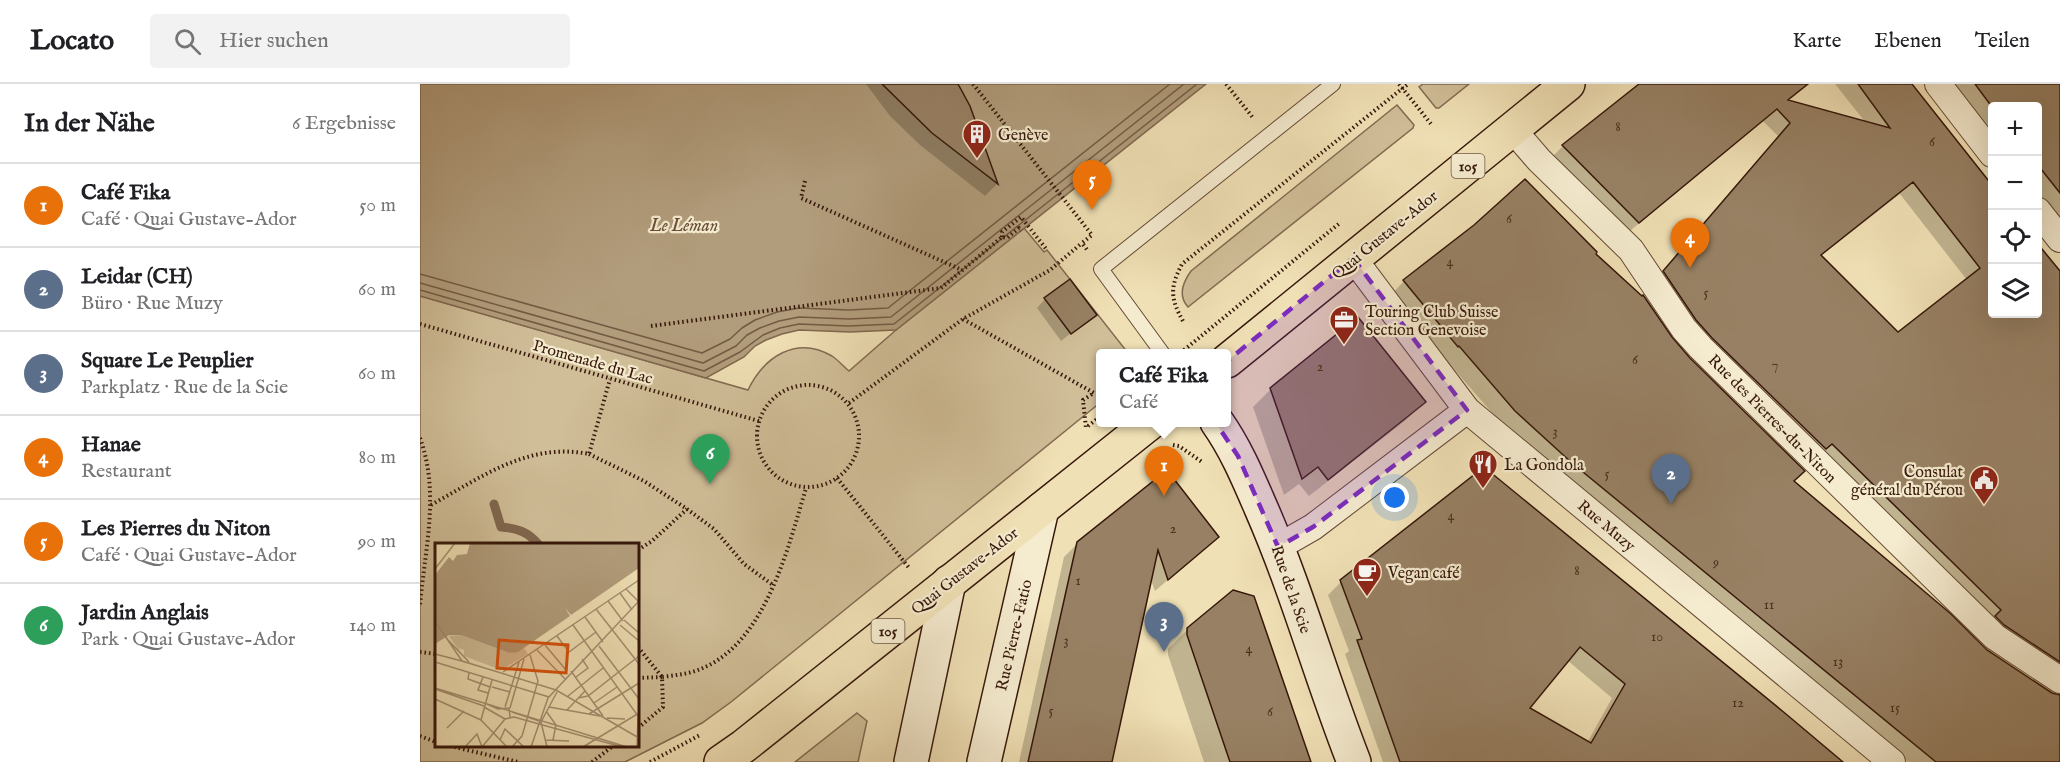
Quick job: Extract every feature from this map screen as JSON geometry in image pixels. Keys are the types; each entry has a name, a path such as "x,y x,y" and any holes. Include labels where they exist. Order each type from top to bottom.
{"main road":[{"name":"Quai Gustave-Ador","path":"1231,358 1568,84"},
{"name":"Quai Gustave-Ador","path":"721,762 1145,427"}],"street":[{"path":"1938,84 1988,149"},
{"name":"Rue des Pierres-du-Niton","path":"1513,130 1539,160 1631,250 1684,329 1701,348 1995,637 2060,680"},
{"path":"2042,217 2060,239"},
{"name":"Rue Muzy","path":"1353,258 1467,410 1892,762"},
{"path":"1278,547 1312,528 1467,410"},
{"name":"Rue de la Scie","path":"1220,427 1238,456 1278,547 1354,762"},
{"name":"Rue Pierre-Fatio","path":"984,762 1042,509"},
{"path":"911,762 949,582"}],"lane":[{"path":"1159,349 1101,269 1333,84"}],"path":[{"path":"849,403 963,318 1050,270 1092,235 973,84"},
{"path":"1227,84 1267,136"},
{"path":"1399,84 1431,124"},
{"path":"1183,321 1172,295 1174,279 1182,264 1408,84"},
{"path":"805,181 801,198 962,270"},
{"path":"1005,238 1002,232 1021,217 1047,250"},
{"path":"651,326 940,288 1019,228 1021,231"},
{"path":"1082,243 1101,269"},
{"path":"963,318 1094,393 1083,400 1086,428"},
{"name":"Promenade du Lac","path":"420,324 759,421"},
{"path":"589,454 610,379"},
{"path":"798,386 819,386 830,389 849,403 857,421 859,442 852,462 837,478 806,488 791,484 769,470 758,446 756,433 759,421 770,401 787,389 798,386"},
{"path":"420,438 429,475 431,505 429,541 420,605"},
{"path":"431,505 506,464 527,456 558,451 589,454 644,481 687,509 714,529 744,564 773,585"},
{"path":"837,478 910,569"},
{"path":"639,678 662,677 702,669 728,654 750,628 773,585 785,556 806,488"},
{"path":"639,549 652,541 687,509"},
{"path":"639,648 662,677 663,707 639,727"},
{"path":"420,652 435,654"},
{"path":"420,736 435,742"},
{"path":"464,747 518,762"},
{"path":"592,762 612,747"}],"highlighted area":[{"path":"1353,258 1467,410 1313,527 1278,547 1238,456 1193,389"}],"shaded area":[{"path":"1423,84 1469,84 1436,108 1419,87"},
{"path":"1397,105 1414,125 1413,128 1188,307 1182,294 1191,271"},
{"path":"1024,228 1044,252 1047,250 1125,349 1096,349 1096,406 731,702 702,723 625,762 420,762 420,296 748,390 755,378 772,359 794,349 819,350 832,356 849,371 896,330"},
{"path":"857,713 867,721 858,762 795,762"}],"water":[{"name":"Le Léman","path":"420,84 1206,84 896,330 850,332 799,330 782,334 755,346 744,357 706,378 420,296"}],"building":[{"name":"Genève","path":"882,84 958,84 970,106 998,184 932,133"},
{"path":"1639,84 1808,84 1788,100 1890,128 1858,84 1912,84 1988,180 1988,318 2042,318 2042,249 2060,271 2060,662 2004,625 1995,616 2001,610 1832,444 1826,449 1712,338 1696,320 1663,271 1790,123 1777,109 1639,223 1562,145","holes":["1913,182 1980,268 1898,332 1821,255"]},
{"path":"1975,84 2060,84 2060,193 2042,170 2042,102 1988,102"},
{"path":"1525,179 1597,252 1596,254 1643,295 1672,337 1690,358 1805,471 1794,481 1951,614 1987,650 2052,693 2060,695 2060,762 1936,762 1572,463 1515,411 1403,280 1474,225"},
{"path":"1070,279 1097,315 1071,334 1044,298"},
{"path":"1358,317 1426,402 1328,480 1318,467 1302,479 1270,388"},
{"path":"1484,467 1843,762 1400,762 1357,640 1362,639 1340,580","holes":["1580,647 1625,684 1591,743 1530,708"]},
{"path":"1167,470 1219,537 1168,580 1158,550 1112,762 1028,762 1077,542"},
{"path":"1233,590 1254,596 1311,762 1230,762 1187,635 1187,628"}],"waterway":[{"path":"494,504 501,527 522,531 537,543"}],"place":[{"name":"Genève","path":"977,160"},
{"name":"Les Pierres du Niton","path":"1092,210"},
{"name":"Hanae","path":"1690,268"},
{"name":"Touring Club Suisse Section Genevoise","path":"1344,346"},
{"name":"Jardin Anglais","path":"710,484"},
{"name":"La Gondola","path":"1483,490"},
{"name":"Café Fika","path":"1164,496"},
{"name":"Leidar (CH)","path":"1671,504"},
{"name":"Consulat général du Pérou","path":"1984,506"},
{"name":"Vegan café","path":"1367,598"},
{"name":"Square Le Peuplier","path":"1164,652"}]}
